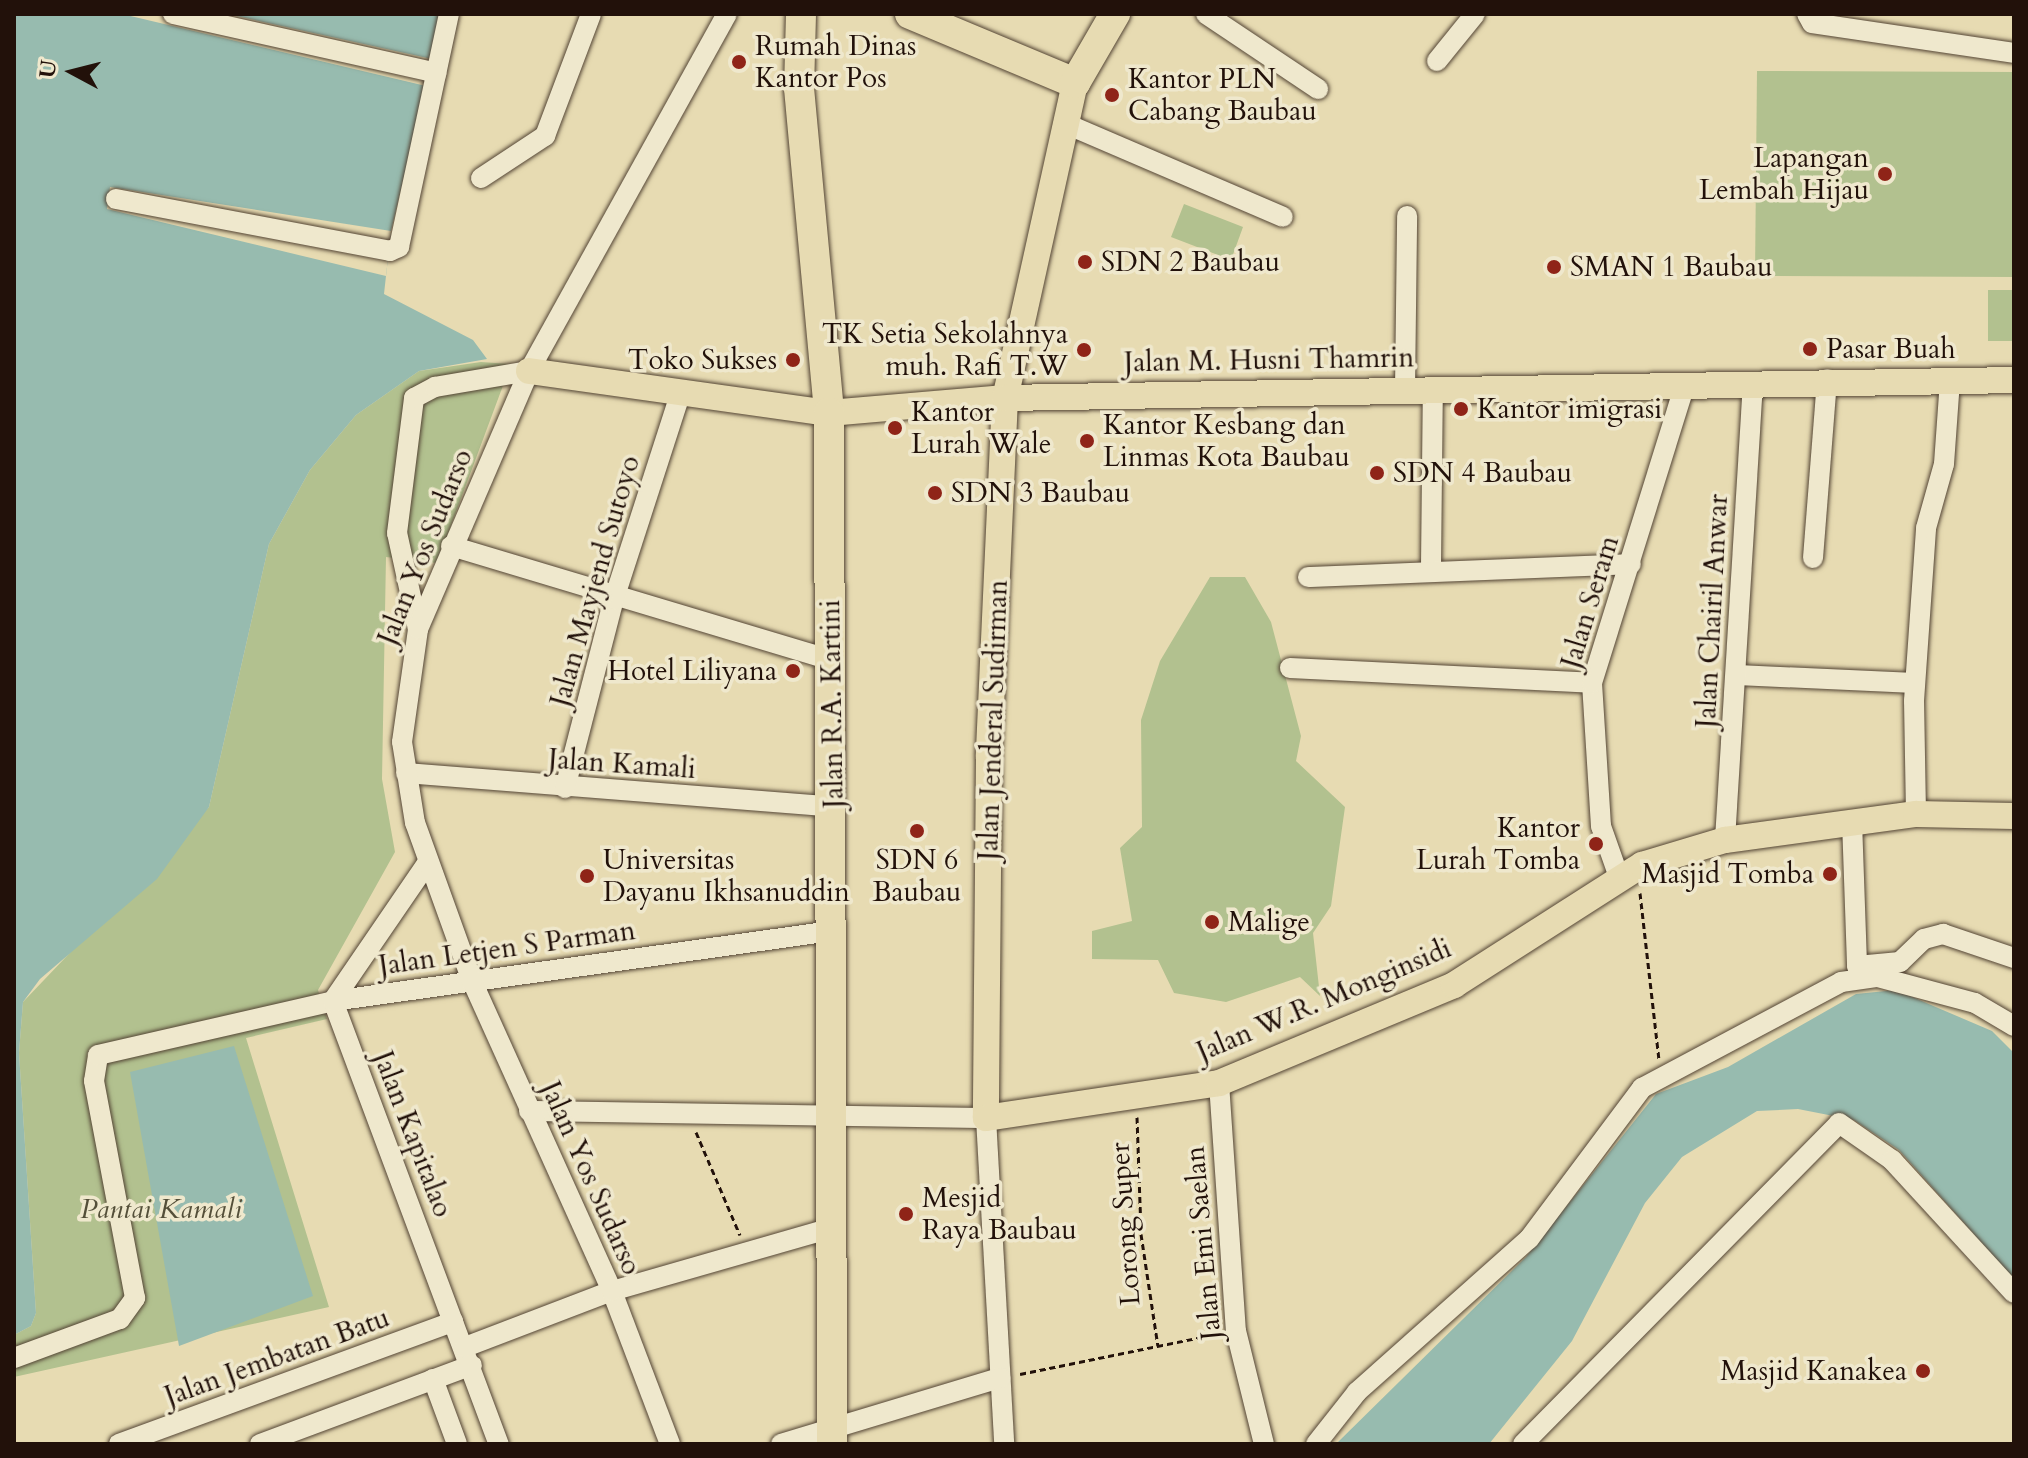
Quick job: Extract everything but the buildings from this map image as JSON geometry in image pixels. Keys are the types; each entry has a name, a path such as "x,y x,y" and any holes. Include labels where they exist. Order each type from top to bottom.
{"highway":[{"name":"Jalan R.A. Kartini","path":"801,14 799,88 829,413 834,807 828,1229 831,1437"},
{"path":"910,14 1075,83"},
{"name":"Jalan Jenderal Sudirman","path":"1075,83 1115,14"}],"main road":[{"name":"Jalan Jenderal Sudirman","path":"986,1118 989,757 1005,398 1075,83"},
{"name":"Jalan M. Husni Thamrin","path":"529,371 829,413 1005,398 1433,389 1683,391 1827,380 2014,380"},
{"name":"Jalan W.R. Monginsidi","path":"986,1118 1219,1083 1454,985 1642,865 1725,840 1916,814 2014,816"}],"street":[{"path":"173,14 436,73"},
{"path":"116,199 390,251 405,239 449,14"},
{"path":"481,178 545,136 591,14"},
{"name":"Jalan Yos Sudarso","path":"670,1444 612,1291 472,981 428,862 406,773 403,713 418,629 451,546 529,371 727,14"},
{"path":"1206,14 1318,89"},
{"path":"1437,61 1475,14"},
{"path":"1807,14 1812,23 2014,53"},
{"path":"1064,123 1283,217"},
{"path":"1405,390 1407,216"},
{"path":"418,629 397,533 414,398 435,387 529,371"},
{"path":"1813,558 1827,380"},
{"path":"1916,814 1915,683 1926,528 1944,464 1950,380"},
{"name":"Jalan Chairil Anwar","path":"1725,840 1753,385"},
{"path":"1431,567 1433,389"},
{"name":"Jalan Mayjend Sutoyo","path":"565,788 614,599 681,391"},
{"name":"Jalan Seram","path":"1620,880 1601,826 1592,683 1683,391"},
{"path":"451,546 614,599 832,660"},
{"path":"1308,577 1431,567 1631,564"},
{"path":"1290,668 1592,683"},
{"path":"1737,675 1915,683"},
{"name":"Jalan Kamali","path":"406,773 834,807"},
{"path":"1852,821 1857,966 1900,962 1924,939 1943,934 2014,958"},
{"path":"333,1001 428,862"},
{"name":"Jalan Letjen S Parman","path":"14,1358 120,1319 135,1298 94,1081 98,1055 333,1001 832,931"},
{"path":"1316,1444 1357,1392 1529,1239 1629,1100 1661,1079 1841,982 1878,977 1975,1003 2014,1026"},
{"name":"Jalan Kapitalao","path":"333,1001 453,1322 469,1356 499,1444"},
{"name":"Jalan Emi Saelan","path":"1219,1083 1236,1331 1264,1444"},
{"name":"Jalan W.R. Monginsidi","path":"529,1111 687,1110 986,1118"},
{"name":"Jalan Jenderal Sudirman","path":"986,1118 1004,1444"},
{"path":"1523,1444 1839,1123 1892,1160 2014,1293"},
{"path":"260,1444 433,1379 469,1356 612,1291 828,1229"},
{"name":"Jalan Jembatan Batu","path":"119,1444 453,1322"},
{"path":"781,1444 831,1437 1000,1378"},
{"path":"433,1379 457,1444"}],"path":[{"path":"1642,865 1639,908 1661,1079"},
{"name":"Lorong Super","path":"1137,1097 1141,1234 1158,1346"},
{"path":"687,1110 747,1250"},
{"path":"1000,1378 1236,1331"}],"green space":[{"name":"Lapangan Lembah Hijau","path":"1757,71 2014,72 2014,277 1755,276"},
{"path":"1184,204 1243,227 1231,260 1171,237"},
{"path":"1988,290 2014,290 2014,341 1988,341"},
{"name":"Pantai Kamali","path":"481,362 511,364 437,563 386,557 382,779 395,852 318,990 327,1019 246,1038 329,1307 14,1377 14,1335 31,1326 36,1313 19,1053 23,1002 209,807 269,544 310,470 356,415 419,371"},
{"path":"1210,577 1245,577 1271,622 1301,736 1296,761 1345,807 1331,906 1313,933 1320,996 1300,977 1226,1002 1174,993 1158,960 1092,959 1092,931 1132,921 1120,848 1142,827 1141,720 1160,661"}],"water":[{"path":"14,14 443,14 391,231 384,294 473,340 487,359 419,371 356,415 310,470 269,544 209,807 157,879 40,979 23,1002 19,1053 36,1313 31,1326 14,1335"},
{"path":"1896,990 1992,1031 2014,1053 2014,1279 1899,1150 1854,1120 1798,1109 1757,1111 1682,1157 1645,1203 1572,1341 1489,1444 1336,1444 1526,1257 1656,1094 1728,1067 1856,994"},
{"path":"234,1046 313,1296 179,1346 130,1072"}],"pier":[{"path":"122,14 227,14 432,59 426,86"},
{"path":"110,187 391,231 386,276 107,209"}],"place":[{"name":"Rumah Dinas Kantor Pos","path":"739,62"},
{"name":"Kantor PLN Cabang Baubau","path":"1112,95"},
{"name":"Lapangan Lembah Hijau","path":"1885,174"},
{"name":"SDN 2 Baubau","path":"1085,262"},
{"name":"SMAN 1 Baubau","path":"1554,267"},
{"name":"Pasar Buah","path":"1810,349"},
{"name":"TK Setia Sekolahnya muh. Rafi T.W","path":"1084,350"},
{"name":"Toko Sukses","path":"793,360"},
{"name":"Kantor imigrasi","path":"1461,409"},
{"name":"Kantor Lurah Wale","path":"895,428"},
{"name":"Kantor Kesbang dan Linmas Kota Baubau","path":"1087,441"},
{"name":"SDN 4 Baubau","path":"1377,473"},
{"name":"SDN 3 Baubau","path":"935,493"},
{"name":"Hotel Liliyana","path":"793,671"},
{"name":"SDN 6 Baubau","path":"917,831"},
{"name":"Kantor Lurah Tomba","path":"1596,844"},
{"name":"Masjid Tomba","path":"1830,874"},
{"name":"Universitas Dayanu Ikhsanuddin","path":"587,876"},
{"name":"Malige","path":"1212,922"},
{"name":"Mesjid Raya Baubau","path":"906,1214"},
{"name":"Masjid Kanakea","path":"1923,1371"}]}
